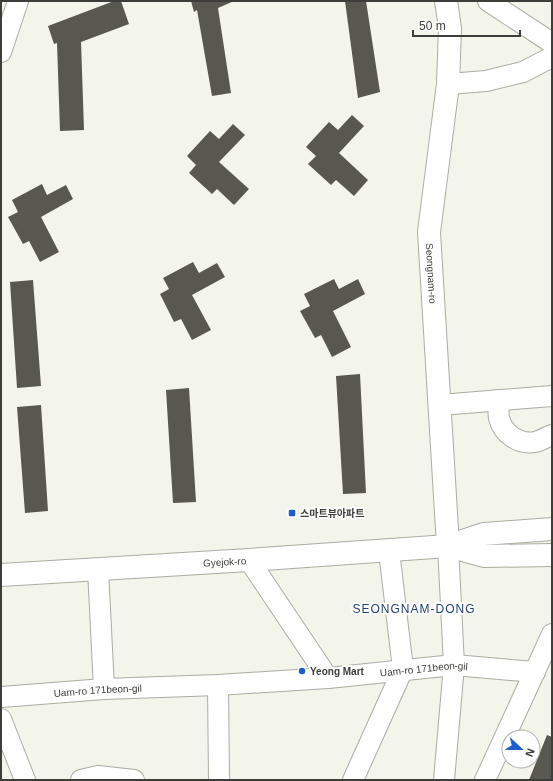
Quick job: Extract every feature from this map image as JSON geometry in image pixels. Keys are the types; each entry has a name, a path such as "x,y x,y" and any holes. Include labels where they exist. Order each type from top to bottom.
{"main road":[{"name":"Seongnam-ro","path":"446,1 450,28 448,84 429,232 448,546"},
{"name":"Gyejok-ro","path":"1,575 389,551 448,546 484,534 552,529"},
{"name":"Gyejok-ro","path":"448,546 484,556 552,554"}],"street":[{"path":"1,52 18,1"},
{"path":"488,1 552,43"},
{"path":"448,84 486,81 523,72 552,57"},
{"path":"440,405 552,396"},
{"path":"498,400 499,419 504,429 513,438 524,443 535,442 552,435"},
{"path":"444,780 454,665 448,546"},
{"path":"352,780 404,669 389,551"},
{"path":"249,560 328,678"},
{"path":"98,569 104,689"},
{"path":"485,780 552,634"},
{"name":"Uam-ro 171beon-gil","path":"1,697 104,689 218,685 328,678 454,665 535,672"},
{"path":"218,685 220,780"},
{"path":"1,719 25,780"},
{"path":"81,780 98,776 134,780"}],"building":[{"path":"114,1 121,1 129,24 81,42 84,130 60,131 57,43 54,44 48,26"},
{"path":"191,1 234,1 218,8 231,93 212,96 197,10 194,12"},
{"path":"345,1 366,1 380,92 358,98"},
{"path":"352,115 364,126 339,153 368,180 354,196 336,180 331,185 308,164 316,156 306,147 329,122 338,130"},
{"path":"233,124 245,135 219,162 249,189 234,205 217,189 212,194 189,173 196,165 187,156 210,131 219,139"},
{"path":"42,184 47,195 66,185 73,199 41,217 59,252 40,262 29,241 23,244 8,217 18,212 12,200"},
{"path":"193,262 199,273 217,263 225,277 192,295 211,330 192,340 181,319 174,322 160,294 169,289 163,278"},
{"path":"334,279 339,289 358,279 365,294 333,311 351,347 332,357 321,335 315,338 300,311 310,306 304,294"},
{"path":"33,280 41,386 17,388 10,282"},
{"path":"360,374 366,493 343,494 336,376"},
{"path":"189,388 196,502 173,503 166,390"},
{"path":"41,405 48,511 25,513 17,407"},
{"path":"547,735 552,737 552,780 529,780 533,769 541,769 541,750"}],"place":[{"name":"스마트뷰아파트","path":"292,513"},
{"name":"Yeong Mart","path":"302,671"}],"district":[{"name":"SEONGNAM-DONG","path":"414,609"}]}
